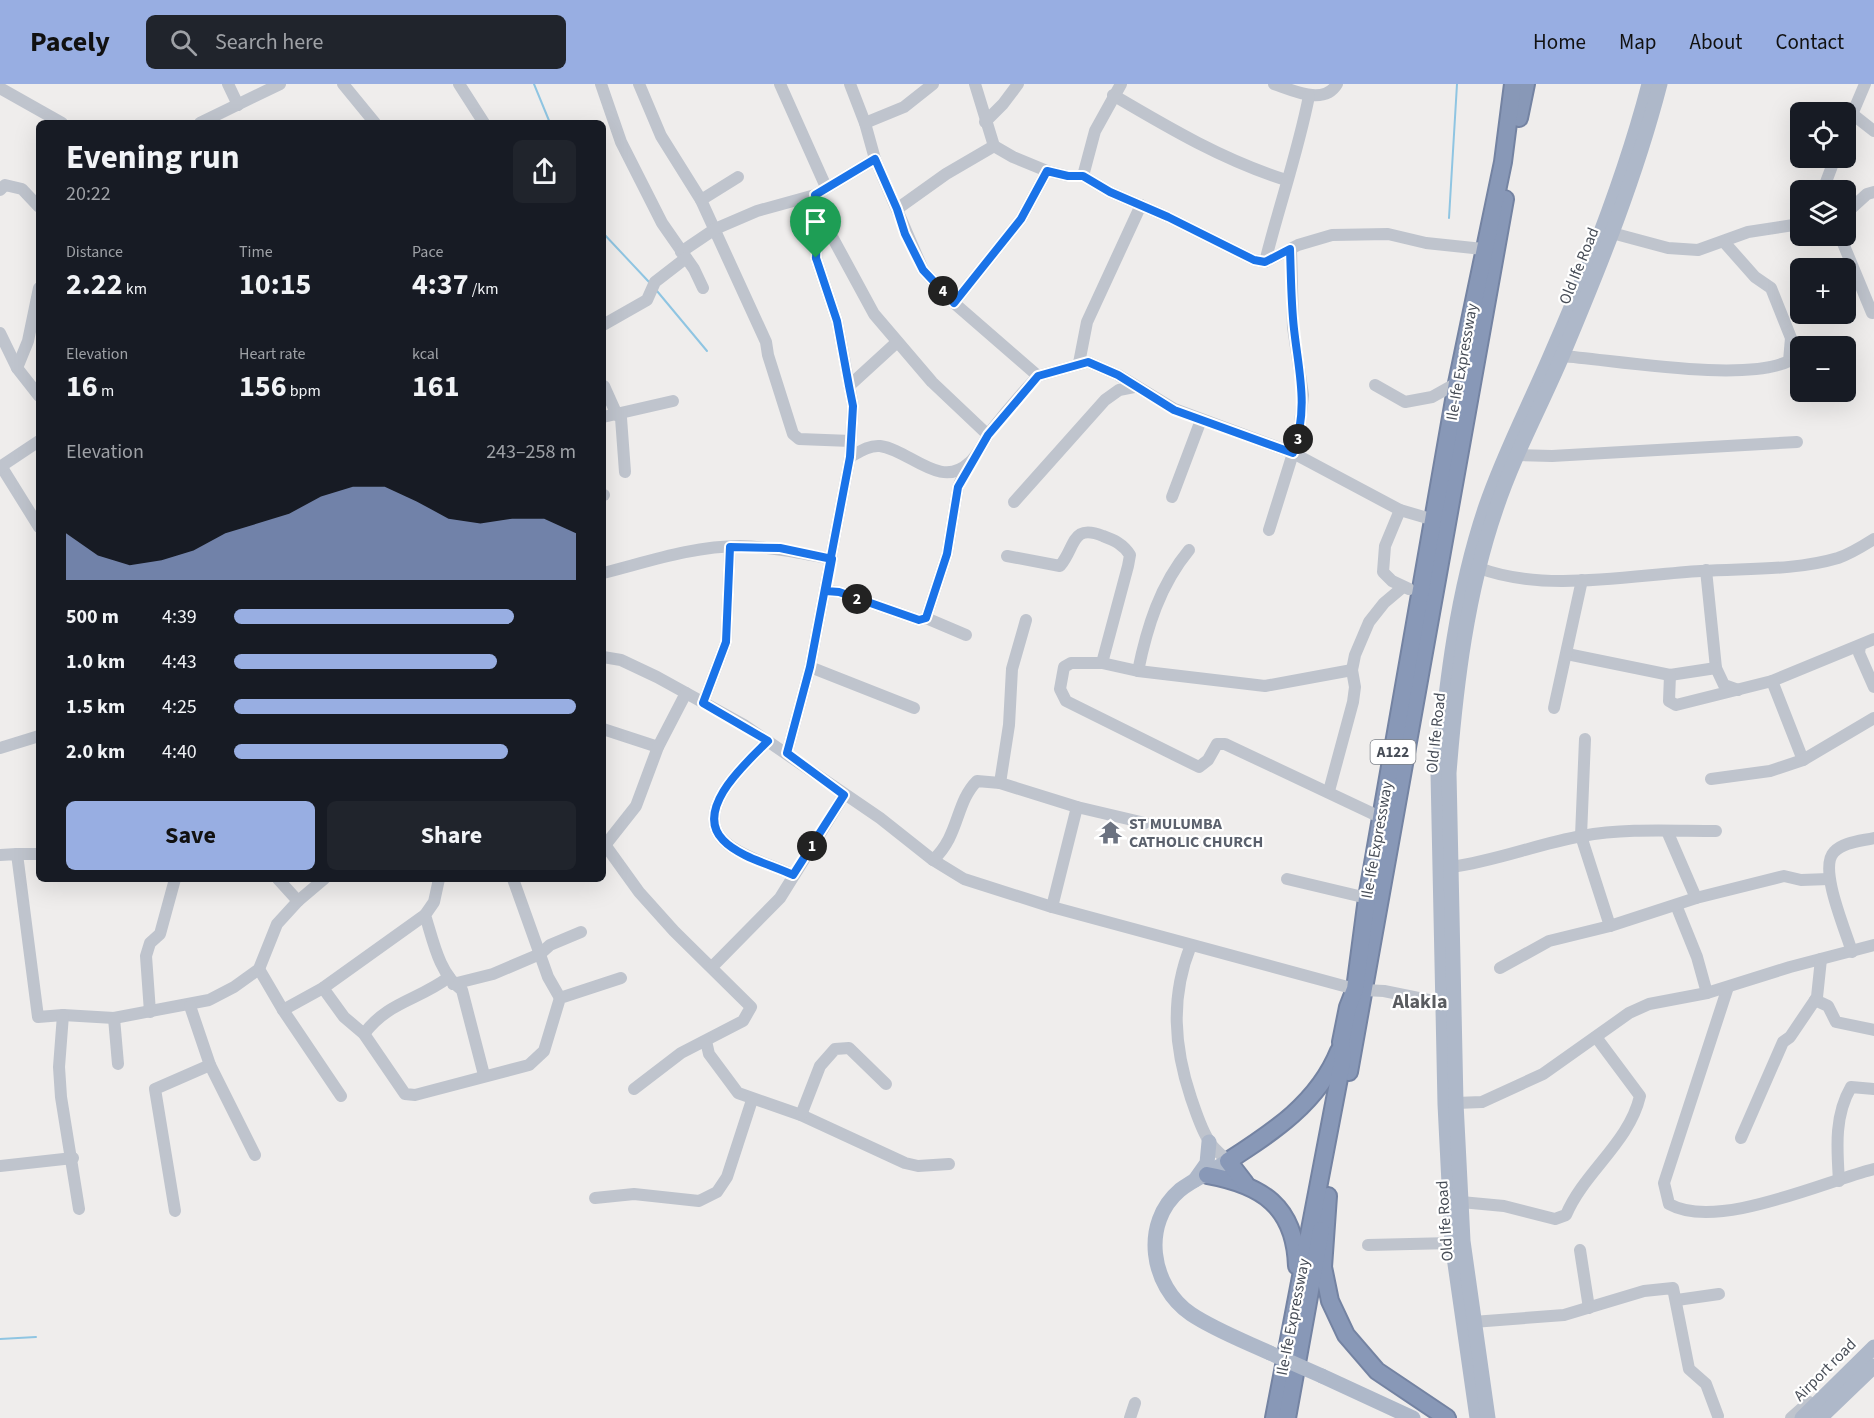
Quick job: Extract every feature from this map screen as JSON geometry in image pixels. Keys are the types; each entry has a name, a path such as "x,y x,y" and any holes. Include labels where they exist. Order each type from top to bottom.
{"highway":[{"name":"Ile-Ife Expressway","path":"1274,1418 1343,1057 1340,1048 1348,1007 1360,990 1367,898 1457,383 1483,249 1503,162 1513,84"},
{"name":"Ile-Ife Expressway","path":"1287,1418 1328,1196 1360,990 1526,84"},
{"path":"1294,1309 1297,1276 1294,1239 1286,1222 1269,1198 1245,1183 1228,1161 1271,1134 1301,1108 1324,1080 1340,1048"},
{"path":"1200,1179 1245,1183"},
{"path":"1328,1196 1323,1267 1330,1301 1346,1335 1377,1371 1447,1418"}],"main road":[{"name":"Old Ife Road","path":"1484,1414 1452,1243 1443,1003 1448,974 1451,867 1449,772 1453,723 1479,568 1496,509 1517,455 1562,356 1636,134 1649,84"},
{"name":"Old Ife Road","path":"1484,1414 1461,1202 1448,974 1438,773 1444,711 1468,567 1486,507 1507,452 1612,233 1646,136 1660,84"},
{"path":"1200,1179 1207,1162 1209,1142"},
{"path":"1228,1161 1170,1201 1162,1210 1154,1253 1174,1298 1190,1313 1270,1353 1413,1418"},
{"name":"Airport road","path":"1820,1418 1831,1398 1874,1345"},
{"name":"Airport road","path":"1802,1418 1874,1366"},
{"path":"1462,1418 1484,1414"}],"street":[{"path":"228,84 238,105"},
{"path":"206,120 280,84"},
{"path":"343,84 373,120"},
{"path":"459,84 482,120"},
{"path":"601,84 621,142 662,223 703,288"},
{"path":"639,84 661,136 701,200 766,342 793,434 799,439 851,441"},
{"path":"780,84 826,186"},
{"path":"850,84 865,123 875,159 897,209 905,234 923,270 954,303 1038,376"},
{"path":"865,123 904,107 933,84"},
{"path":"975,84 994,146 1013,157 1047,171 1068,176 1083,176 1110,192 1254,260 1265,262 1290,249 1332,235 1388,234 1426,243 1483,249"},
{"path":"985,122 1003,105 1018,84"},
{"path":"1083,176 1095,131 1121,84"},
{"path":"1274,84 1310,96 1328,93 1336,84"},
{"path":"1856,103 1865,84"},
{"path":"0,88 57,120"},
{"path":"1113,95 1206,149 1248,168 1286,180"},
{"path":"1265,262 1286,180 1301,138 1310,96"},
{"path":"1856,117 1874,130"},
{"path":"897,209 946,174 994,146"},
{"path":"606,323 646,300 656,282 715,229 758,211 815,195 826,186 875,159"},
{"path":"954,303 1021,219 1047,171"},
{"path":"701,200 738,177"},
{"path":"0,190 5,185 22,189 36,204"},
{"path":"1856,204 1867,194 1874,192"},
{"path":"815,195 823,220 874,314 896,343 932,382 988,435"},
{"path":"1079,363 1087,322 1141,205"},
{"path":"787,753 810,667 850,457 853,406 837,321 816,258 817,233 823,220"},
{"path":"1612,233 1668,248 1698,250 1748,232 1790,226"},
{"path":"1562,356 1715,369 1775,368 1789,361 1791,339 1771,288 1755,277 1724,242"},
{"path":"1844,246 1872,313"},
{"path":"1269,530 1299,434 1304,395 1293,327 1290,249"},
{"path":"17,368 28,341 36,302"},
{"path":"0,333 17,368 36,392"},
{"path":"849,386 896,343"},
{"path":"926,618 947,554 958,487 969,463 988,435 1038,376 1079,363 1088,362 1118,375 1174,410 1293,453 1400,510 1434,520"},
{"path":"1375,385 1405,402 1432,397 1457,383"},
{"path":"1014,502 1105,400 1119,390 1134,387"},
{"path":"606,390 617,415 621,418 625,472"},
{"path":"606,417 673,401"},
{"path":"1172,496 1201,420"},
{"path":"1517,455 1552,456 1797,442"},
{"path":"36,443 0,467 36,522"},
{"path":"850,457 867,448 879,446 895,451 930,469 952,473 969,463"},
{"path":"952,473 958,487"},
{"path":"1400,510 1385,546 1383,572 1403,587 1421,593"},
{"path":"1007,556 1060,566 1069,555 1073,540 1081,532 1090,530 1124,546 1130,555 1128,566 1102,663"},
{"path":"1479,568 1520,580 1582,580 1706,570 1764,570 1838,558 1874,539"},
{"path":"606,572 695,550 730,547 780,548 832,559"},
{"path":"703,703 726,642 730,547"},
{"path":"1138,671 1148,622 1180,560 1189,549"},
{"path":"1706,570 1716,669 1724,686 1740,691"},
{"path":"1554,708 1582,580"},
{"path":"1329,791 1356,687 1352,670 1369,622 1384,603 1403,587"},
{"path":"826,591 839,592 919,620 926,618 966,635"},
{"path":"1000,783 1009,725 1012,669 1026,620"},
{"path":"1671,675 1670,701 1676,705 1740,691 1772,681 1788,672 1874,639"},
{"path":"1860,646 1859,653 1874,687"},
{"path":"1567,654 1671,675 1716,669"},
{"path":"606,658 621,660 642,670 768,741 880,818 933,860 963,879 1052,908 1360,990 1384,991 1443,1003"},
{"path":"1352,670 1265,686 1138,671 1102,663 1071,663 1064,667 1060,690 1066,701 1199,767 1208,760 1217,744 1225,744 1329,791 1382,818"},
{"path":"810,667 914,708"},
{"path":"1772,681 1803,760"},
{"path":"606,841 636,806 658,747 686,693"},
{"path":"1711,779 1770,771 1803,760 1874,718"},
{"path":"606,730 658,747"},
{"path":"0,748 36,737"},
{"path":"1585,739 1581,836 1610,926"},
{"path":"768,741 733,777 714,809 715,825 722,840 744,853 793,875"},
{"path":"933,860 944,850 953,834 968,790 977,781 1000,783 1077,807 1144,823"},
{"path":"712,967 780,898 844,795"},
{"path":"1052,908 1077,807"},
{"path":"1451,867 1484,863 1581,836 1667,831 1716,831"},
{"path":"1667,831 1696,898"},
{"path":"1852,952 1829,879 1829,862 1833,852 1844,845 1874,838"},
{"path":"606,846 639,892 674,931 751,1007 748,1016 743,1021 681,1053 634,1089"},
{"path":"18,854 38,1017 63,1015 114,1018 190,1006 209,1000 234,987 259,969 277,924 298,901 320,882"},
{"path":"0,855 36,854"},
{"path":"1500,968 1549,941 1610,926 1696,898 1784,876 1802,880 1829,879"},
{"path":"1287,879 1367,898"},
{"path":"150,1012 146,956 150,943 160,934 174,882"},
{"path":"281,882 298,901"},
{"path":"283,1010 323,988 425,915 434,902 438,882"},
{"path":"323,988 344,1017 364,1034 405,1094 416,1095 484,1075 529,1065 544,1051 560,998 548,977 514,882"},
{"path":"1676,905 1697,957 1707,993"},
{"path":"425,915 451,981 462,990 484,1075"},
{"path":"364,1034 375,1018 451,981 493,974 540,954 550,945 581,932"},
{"path":"1169,939 1181,968"},
{"path":"1191,945 1181,968 1177,990 1176,1037 1182,1071 1209,1142 1228,1161"},
{"path":"1456,1103 1482,1102 1543,1074 1629,1013 1649,1004 1707,993 1821,959 1873,949"},
{"path":"1741,1138 1783,1042 1790,1037 1815,1000 1821,959"},
{"path":"259,969 283,1010 341,1096"},
{"path":"560,998 621,978"},
{"path":"1728,987 1664,1182 1669,1204 1680,1210 1700,1214 1728,1212 1839,1181 1874,1168"},
{"path":"1815,1000 1828,1006 1836,1022 1874,1030"},
{"path":"190,1006 210,1065 255,1155"},
{"path":"63,1015 59,1067 61,1097 73,1158 79,1209"},
{"path":"114,1018 118,1064"},
{"path":"1461,1202 1504,1206 1555,1219 1566,1215 1572,1201 1611,1153 1636,1113 1640,1096 1596,1037"},
{"path":"706,1041 709,1054 738,1093 752,1100 801,1115 905,1163 918,1166 949,1164"},
{"path":"801,1115 820,1065 835,1049 849,1048 886,1084"},
{"path":"175,1211 155,1089 210,1065"},
{"path":"1839,1181 1837,1134 1844,1098 1851,1087 1874,1089"},
{"path":"595,1198 634,1194 699,1201 717,1192 727,1177 752,1100"},
{"path":"0,1166 73,1158"},
{"path":"1368,1245 1452,1243"},
{"path":"1580,1250 1589,1308"},
{"path":"1473,1322 1564,1315 1644,1291 1673,1288 1689,1369 1706,1384 1718,1416"},
{"path":"1677,1300 1719,1294"},
{"path":"1791,1418 1874,1345"},
{"path":"1130,1418 1135,1403"}],"waterway":[{"path":"534,84 549,120"},
{"path":"1449,218 1457,84"},
{"path":"606,236 649,282"},
{"path":"657,291 707,351"},
{"path":"0,1339 36,1337"}],"place":[{"name":"ST MULUMBA CATHOLIC CHURCH","path":"1111,833"}],"district":[{"name":"AlakIa","path":"1420,1002"}],"route":[{"path":"816,258 817,233 823,220 815,195 826,186 875,159 897,209 905,234 923,270 954,303 1021,219 1047,171 1068,176 1083,176 1110,192 1168,217 1254,260 1265,262 1290,249 1293,327 1304,395 1299,434 1293,453 1174,410 1118,375 1088,362 1038,376 1013,402 969,463 958,487 947,554 930,612 926,618 919,620 839,592 826,591 832,559 780,548 730,547 726,642 703,703 768,741 733,777 714,809 715,825 722,840 744,853 793,875 844,795 787,753 810,667 832,559 850,457 853,406 837,321 816,258"}]}
